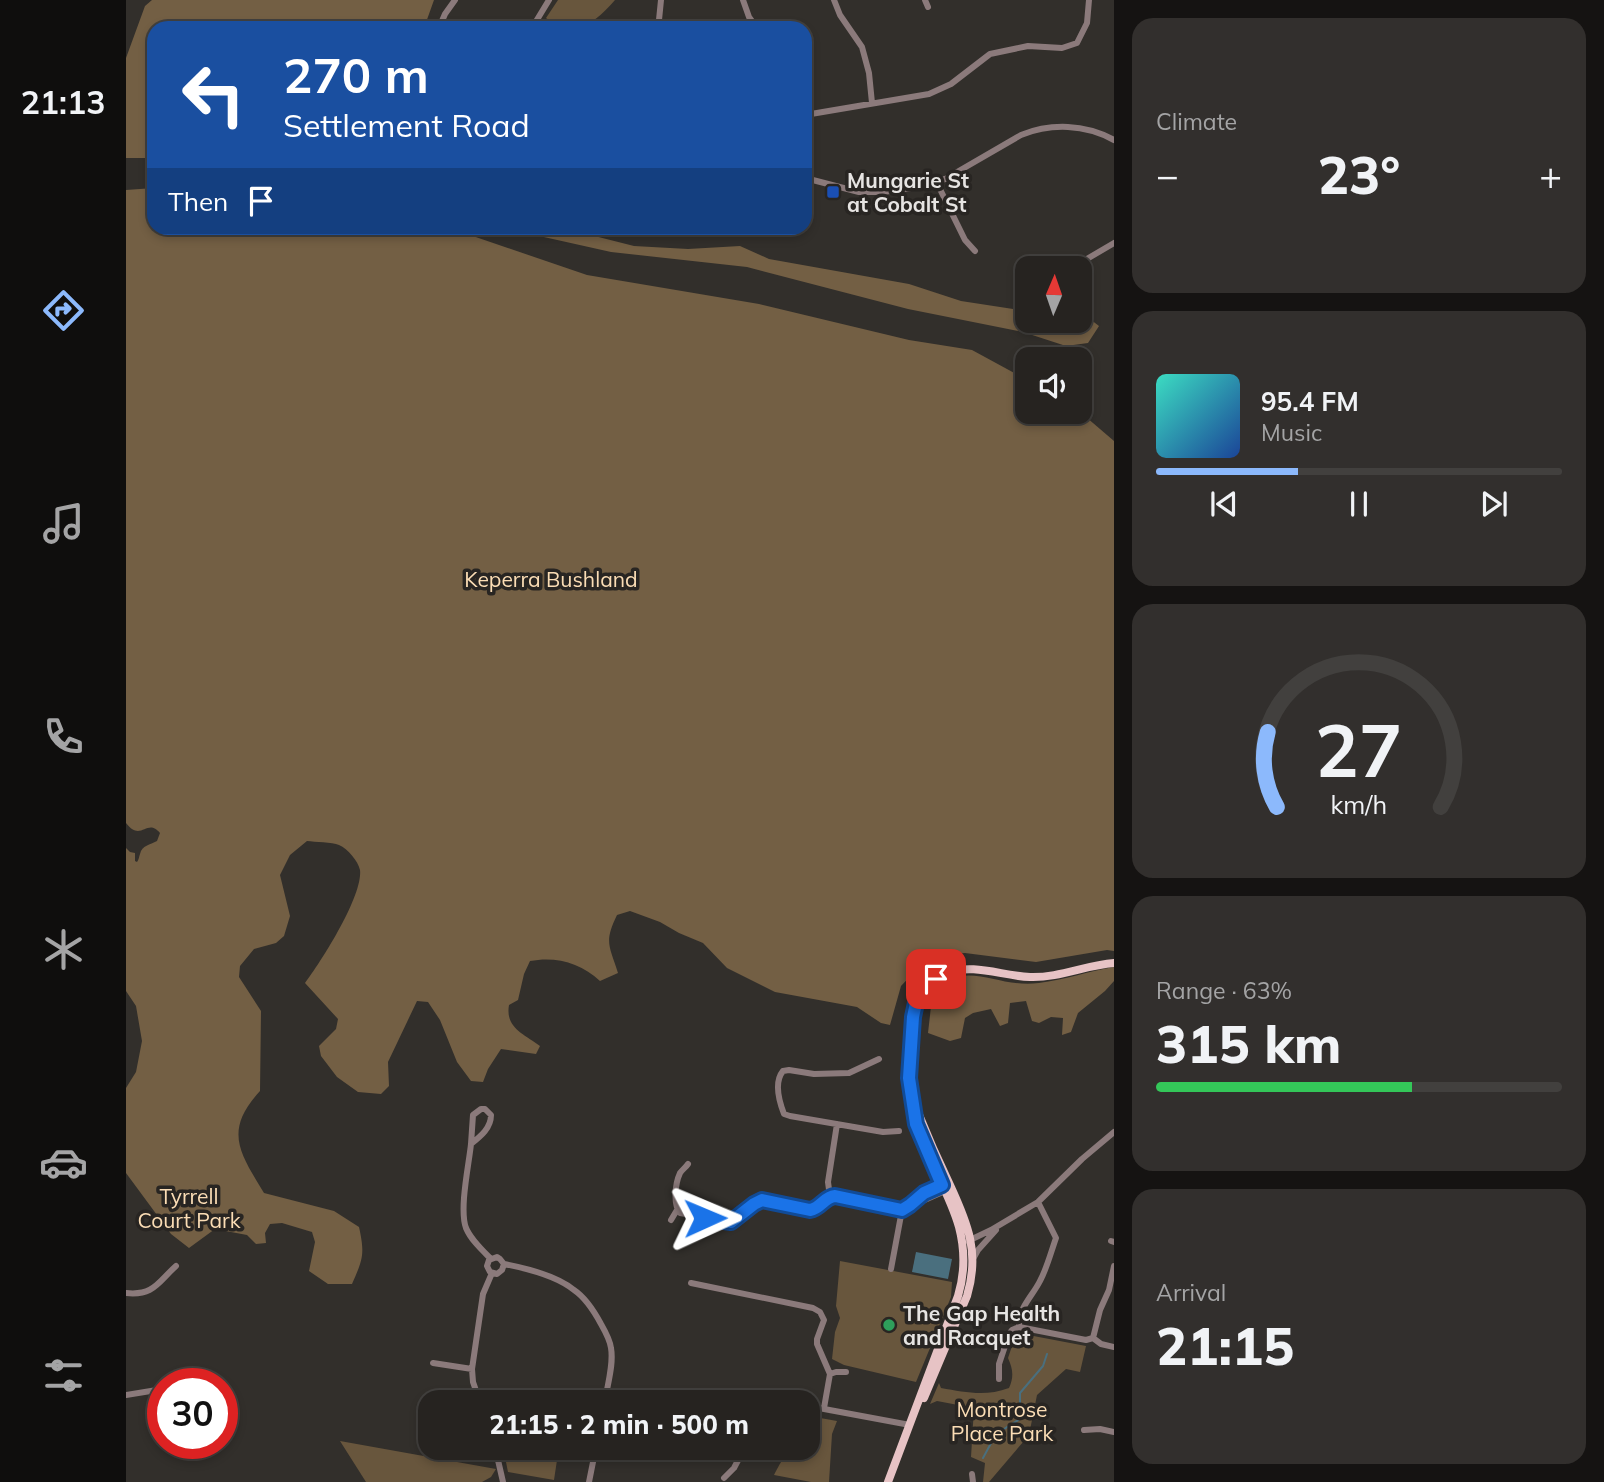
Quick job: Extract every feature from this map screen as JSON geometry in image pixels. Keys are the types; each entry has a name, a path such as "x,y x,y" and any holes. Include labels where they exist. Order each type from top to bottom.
{"main road":[{"path":"911,1422 929,1388 965,1300 971,1281 973,1259 958,1210 946,1187 911,1092 909,1072 916,1003 936,979 957,970 974,969 1032,977 1054,976 1114,963"},
{"path":"888,1482 958,1296 967,1241"}],"street":[{"path":"442,21 455,0"},
{"path":"536,21 549,0"},
{"path":"660,21 661,0"},
{"path":"743,0 752,21"},
{"path":"834,0 840,15 862,47 869,73 872,103"},
{"path":"812,114 929,94 951,84 990,54 1028,46 1062,48 1077,43 1087,23 1089,0"},
{"path":"812,180 851,191 899,190 937,183 1021,135 1036,130 1055,127 1081,128 1114,139"},
{"path":"937,183 965,240 975,251"},
{"path":"1092,256 1114,243"},
{"path":"879,1059 849,1073 814,1074 786,1070 778,1080 784,1114 883,1132 899,1131"},
{"path":"471,1144 490,1124 491,1115 485,1109 476,1111 473,1115 465,1221 466,1228 476,1243 491,1259"},
{"path":"830,1197 828,1182 837,1124"},
{"path":"967,1241 1038,1202 1114,1132"},
{"path":"671,1220 677,1210 675,1200 680,1174 688,1164"},
{"path":"677,1210 680,1213 731,1222 762,1200 810,1210 835,1196 905,1208 946,1187"},
{"path":"1020,1327 1021,1311 1041,1280 1056,1238 1038,1202"},
{"path":"891,1269 905,1208"},
{"path":"973,1259 1002,1224"},
{"path":"491,1259 499,1258 504,1264 528,1269 565,1284 582,1296 607,1335 611,1348 607,1390"},
{"path":"491,1259 487,1266 492,1273"},
{"path":"492,1273 501,1272 504,1264"},
{"path":"126,1293 144,1293 158,1284 176,1266"},
{"path":"1093,1338 1100,1310 1110,1290 1114,1266"},
{"path":"476,1390 472,1369 483,1294 492,1273"},
{"path":"691,1283 813,1308 820,1312 824,1320 817,1344 830,1374 824,1408"},
{"path":"999,1379 999,1364 1009,1334 1020,1327 1086,1340 1093,1338"},
{"path":"1093,1338 1101,1344 1114,1346"},
{"path":"433,1363 472,1369"},
{"path":"830,1374 846,1372"},
{"path":"126,1395 147,1392"},
{"path":"820,1408 911,1422"},
{"path":"1084,1430 1114,1432"},
{"path":"498,1460 503,1482"},
{"path":"589,1482 593,1460"},
{"path":"724,1478 738,1460"}],"green space":[{"path":"152,0 434,0 426,21 147,21 147,158 126,158 126,58 145,6"},
{"path":"558,0 615,0 592,21 550,21 546,18"},
{"name":"Keperra Bushland","path":"147,188 147,235 470,235 587,275 759,304 909,340 972,350 1015,373 1015,424 1092,422 1114,441 1114,951 1036,962 965,953 938,955 919,967 901,986 890,1025 881,1023 857,1007 775,992 727,968 703,943 630,911 617,915 610,932 610,949 618,973 600,981 568,962 549,959 530,961 518,1000 509,1005 509,1013 517,1030 540,1046 536,1054 501,1049 483,1082 471,1081 457,1062 440,1020 428,1002 417,1001 388,1062 389,1086 381,1094 358,1092 337,1077 321,1056 319,1046 336,1029 338,1019 305,983 348,912 355,896 360,870 355,859 339,845 307,841 290,855 280,875 290,916 284,936 276,943 254,949 240,966 239,977 261,1011 260,1091 242,1118 239,1142 242,1154 264,1193 334,1211 359,1227 362,1256 352,1284 328,1284 309,1271 315,1242 312,1232 282,1223 270,1224 265,1233 266,1243 256,1244 247,1235 215,1229 189,1248 171,1234 126,1173 126,1088 136,1072 142,1041 136,1006 126,991 126,848 135,853 137,862 143,849 157,841 160,833 151,828 136,831 126,823 126,190"},
{"path":"534,235 591,235 634,246 688,249 740,246 769,259 909,284 961,301 1015,309 1015,330 908,309 747,267 611,252"},
{"path":"1092,321 1099,326 1088,343 1066,346 1026,333 1092,333"},
{"path":"1114,967 1114,981 1078,1013 1071,1032 1062,1035 1063,1018 1051,1017 1039,1023 1032,1021 1026,1001 1010,1003 1008,1023 1000,1026 991,1009 973,1013 965,1018 961,1038 950,1041 928,1033 933,989 946,980 972,976 1024,984 1039,983"},
{"name":"The Gap Health and Racquet","path":"840,1261 952,1282 951,1297 916,1382 844,1365 832,1359 835,1332 840,1318 836,1306"},
{"name":"Montrose Place Park","path":"1023,1334 1086,1346 1080,1372 1066,1369 1037,1395 1029,1435 989,1482 983,1482 985,1463 971,1457 974,1408 937,1401 930,1404 939,1383 941,1388 975,1393 1009,1388 1012,1373 1008,1358 1015,1337"},
{"path":"820,1418 837,1421 832,1434 829,1482 811,1482 774,1475 782,1460 820,1460"},
{"path":"340,1441 418,1455 418,1460 446,1460 496,1469 491,1477 482,1482 366,1482"},
{"path":"506,1460 557,1460 554,1480 508,1472"}],"water":[{"path":"916,1252 952,1259 948,1279 912,1272"}],"waterway":[{"path":"983,1458 996,1434 1020,1419 1020,1393 1043,1366 1047,1354"}],"place":[{"name":"Mungarie St at Cobalt St","path":"833,192"},
{"name":"The Gap Health and Racquet","path":"889,1325"}],"route":[{"path":"705,1218 731,1222 762,1200 810,1210 815,1209 825,1199 835,1196 902,1210 924,1193 942,1185 916,1124 909,1078 916,1003 924,990 936,979"}],"park label":[{"name":"Tyrrell Court Park","path":"189,1208"}]}
